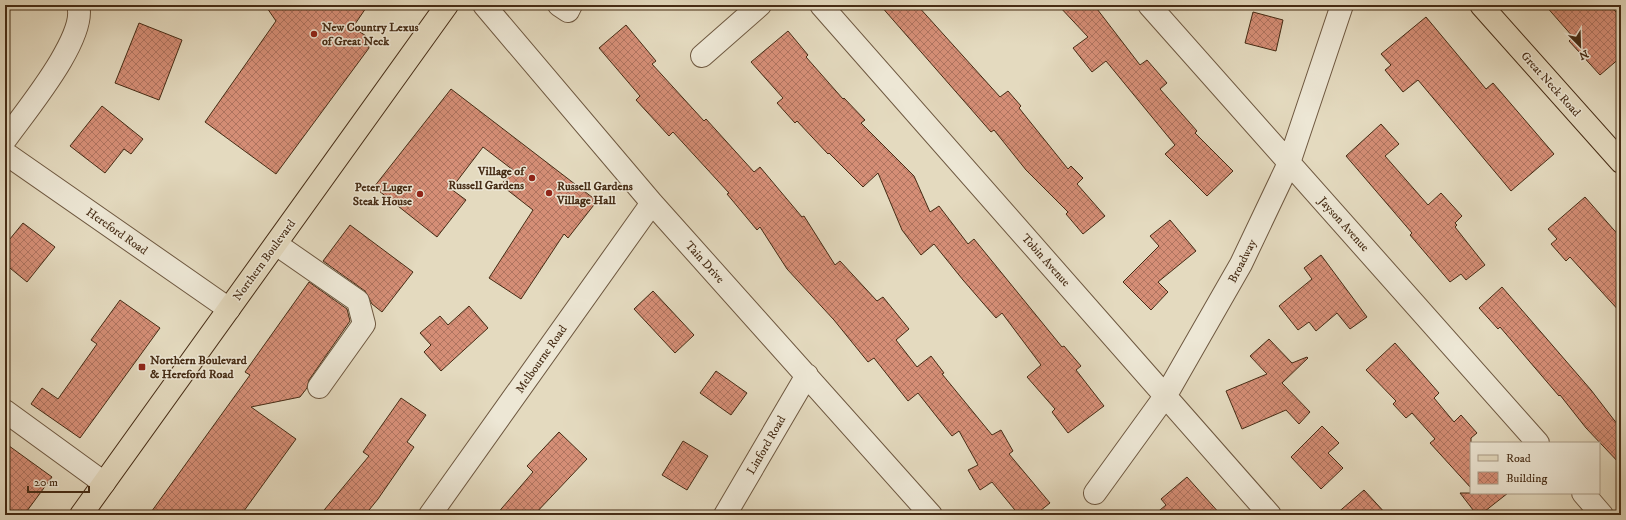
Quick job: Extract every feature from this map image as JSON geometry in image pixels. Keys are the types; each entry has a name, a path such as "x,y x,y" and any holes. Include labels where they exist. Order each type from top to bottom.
{"main road":[{"name":"Northern Boulevard","path":"80,515 447,5"},
{"name":"Great Neck Road","path":"1482,5 1621,162"}],"street":[{"path":"5,140 52,74 72,42 77,29 78,5"},
{"name":"Tain Drive","path":"484,5 652,203 932,515"},
{"path":"559,5 568,10 571,5"},
{"path":"702,56 760,5"},
{"name":"Tobin Avenue","path":"820,5 1166,395 1270,515"},
{"name":"Jayson Avenue","path":"1149,5 1537,442"},
{"name":"Broadway","path":"1095,493 1166,395 1241,264 1289,163 1342,5"},
{"name":"Hereford Road","path":"5,153 229,309"},
{"name":"Melbourne Road","path":"430,515 652,203"},
{"path":"276,244 358,301 364,324 319,387"},
{"name":"Linford Road","path":"725,515 807,375"},
{"path":"5,411 104,482"},
{"path":"1584,494 1602,515"}],"building":[{"path":"265,5 368,5 353,27 366,36 369,48 276,174 205,122 276,21"},
{"path":"880,5 917,5 1000,97 1008,91 1021,106 1019,108 1068,169 1071,166 1083,178 1077,184 1105,216 1083,234 1066,214 1068,212 1026,170 994,130 991,132"},
{"path":"1058,5 1094,5 1140,65 1147,60 1167,83 1160,89 1197,131 1195,133 1233,171 1207,196 1165,154 1175,145 1106,61 1092,72 1073,48 1088,37"},
{"path":"1545,5 1610,5 1621,18 1621,57 1600,75 1569,41 1573,37"},
{"path":"1253,12 1283,20 1276,51 1245,43"},
{"path":"1426,17 1486,89 1493,83 1554,154 1511,191 1418,80 1403,92 1385,70 1391,65 1381,54"},
{"path":"139,23 182,40 159,100 115,83"},
{"path":"626,25 656,61 652,64 704,121 706,119 754,172 760,167 802,217 804,216 835,265 840,261 877,301 883,297 909,329 896,340 917,367 931,356 944,373 942,374 992,435 1001,430 1013,451 1009,454 1050,503 1035,515 1019,515 992,482 980,490 968,470 978,465 959,431 952,436 918,393 908,401 874,358 868,362 834,320 787,269 760,227 757,230 727,194 729,193 673,132 669,136 636,100 640,96 599,48"},
{"path":"788,31 808,55 806,57 843,99 844,98 865,120 861,123 914,176 930,212 939,206 968,244 974,239 1062,347 1064,346 1081,366 1076,370 1104,406 1068,433 1052,412 1055,409 1027,377 1041,365 1002,313 996,318 934,244 921,255 902,230 878,173 863,187 829,153 828,154 797,121 795,123 777,103 783,98 751,62"},
{"path":"451,89 597,201 568,238 564,234 521,299 489,278 533,210 501,185 513,170 483,147 451,189 466,200 437,237 374,187"},
{"path":"102,106 143,139 131,154 124,149 105,173 70,146"},
{"path":"1381,124 1399,144 1385,156 1428,205 1441,193 1462,216 1455,223 1457,225 1455,227 1485,265 1466,280 1461,274 1450,282 1410,235 1412,233 1346,156"},
{"path":"1585,197 1621,238 1621,313 1570,257 1566,261 1551,244 1557,239 1548,229"},
{"path":"1170,220 1196,251 1158,282 1168,292 1151,310 1123,282 1159,246 1150,236"},
{"path":"23,223 55,247 27,282 5,264 5,245"},
{"path":"350,225 413,272 382,312 372,304 365,291 323,261"},
{"path":"1321,255 1367,317 1350,329 1337,313 1316,331 1309,322 1298,330 1279,306 1312,279 1304,268"},
{"path":"309,282 347,309 350,321 309,380 307,388 300,397 251,407 296,439 241,515 149,515 250,375 245,372"},
{"path":"1502,287 1591,390 1621,429 1621,465 1586,428 1560,395 1559,396 1500,327 1498,329 1479,308"},
{"path":"653,291 694,335 675,353 634,309"},
{"path":"120,300 160,328 80,438 31,404 42,388 58,399 97,344 91,340"},
{"path":"469,306 488,328 441,371 424,352 431,345 420,333 440,316 448,325"},
{"path":"1269,339 1292,363 1307,357 1308,358 1282,383 1310,412 1299,424 1286,410 1242,429 1226,391 1267,374 1250,356"},
{"path":"1395,343 1439,393 1434,398 1454,422 1461,415 1477,433 1471,438 1470,442 1470,487 1430,443 1435,439 1412,413 1406,418 1393,404 1396,401 1366,370"},
{"path":"716,371 747,393 731,415 700,393"},
{"path":"401,398 426,415 407,442 414,447 378,499 365,515 320,515 369,456 363,452"},
{"path":"1322,426 1339,443 1328,453 1343,468 1321,489 1291,457"},
{"path":"559,432 587,459 534,515 496,515 533,472 527,466"},
{"path":"683,441 708,456 687,490 662,475"},
{"path":"5,443 52,477 24,515 5,515"},
{"path":"1187,477 1221,515 1154,515 1166,505 1161,499"},
{"path":"1364,490 1387,515 1335,515"},
{"path":"1460,493 1507,494 1480,515 1477,515"}],"place":[{"name":"New Country Lexus of Great Neck","path":"314,34"},
{"name":"Village of Russell Gardens","path":"532,178"},
{"name":"Russell Gardens Village Hall","path":"549,193"},
{"name":"Peter Luger Steak House","path":"420,194"},
{"name":"Northern Boulevard & Hereford Road","path":"142,367"}]}
